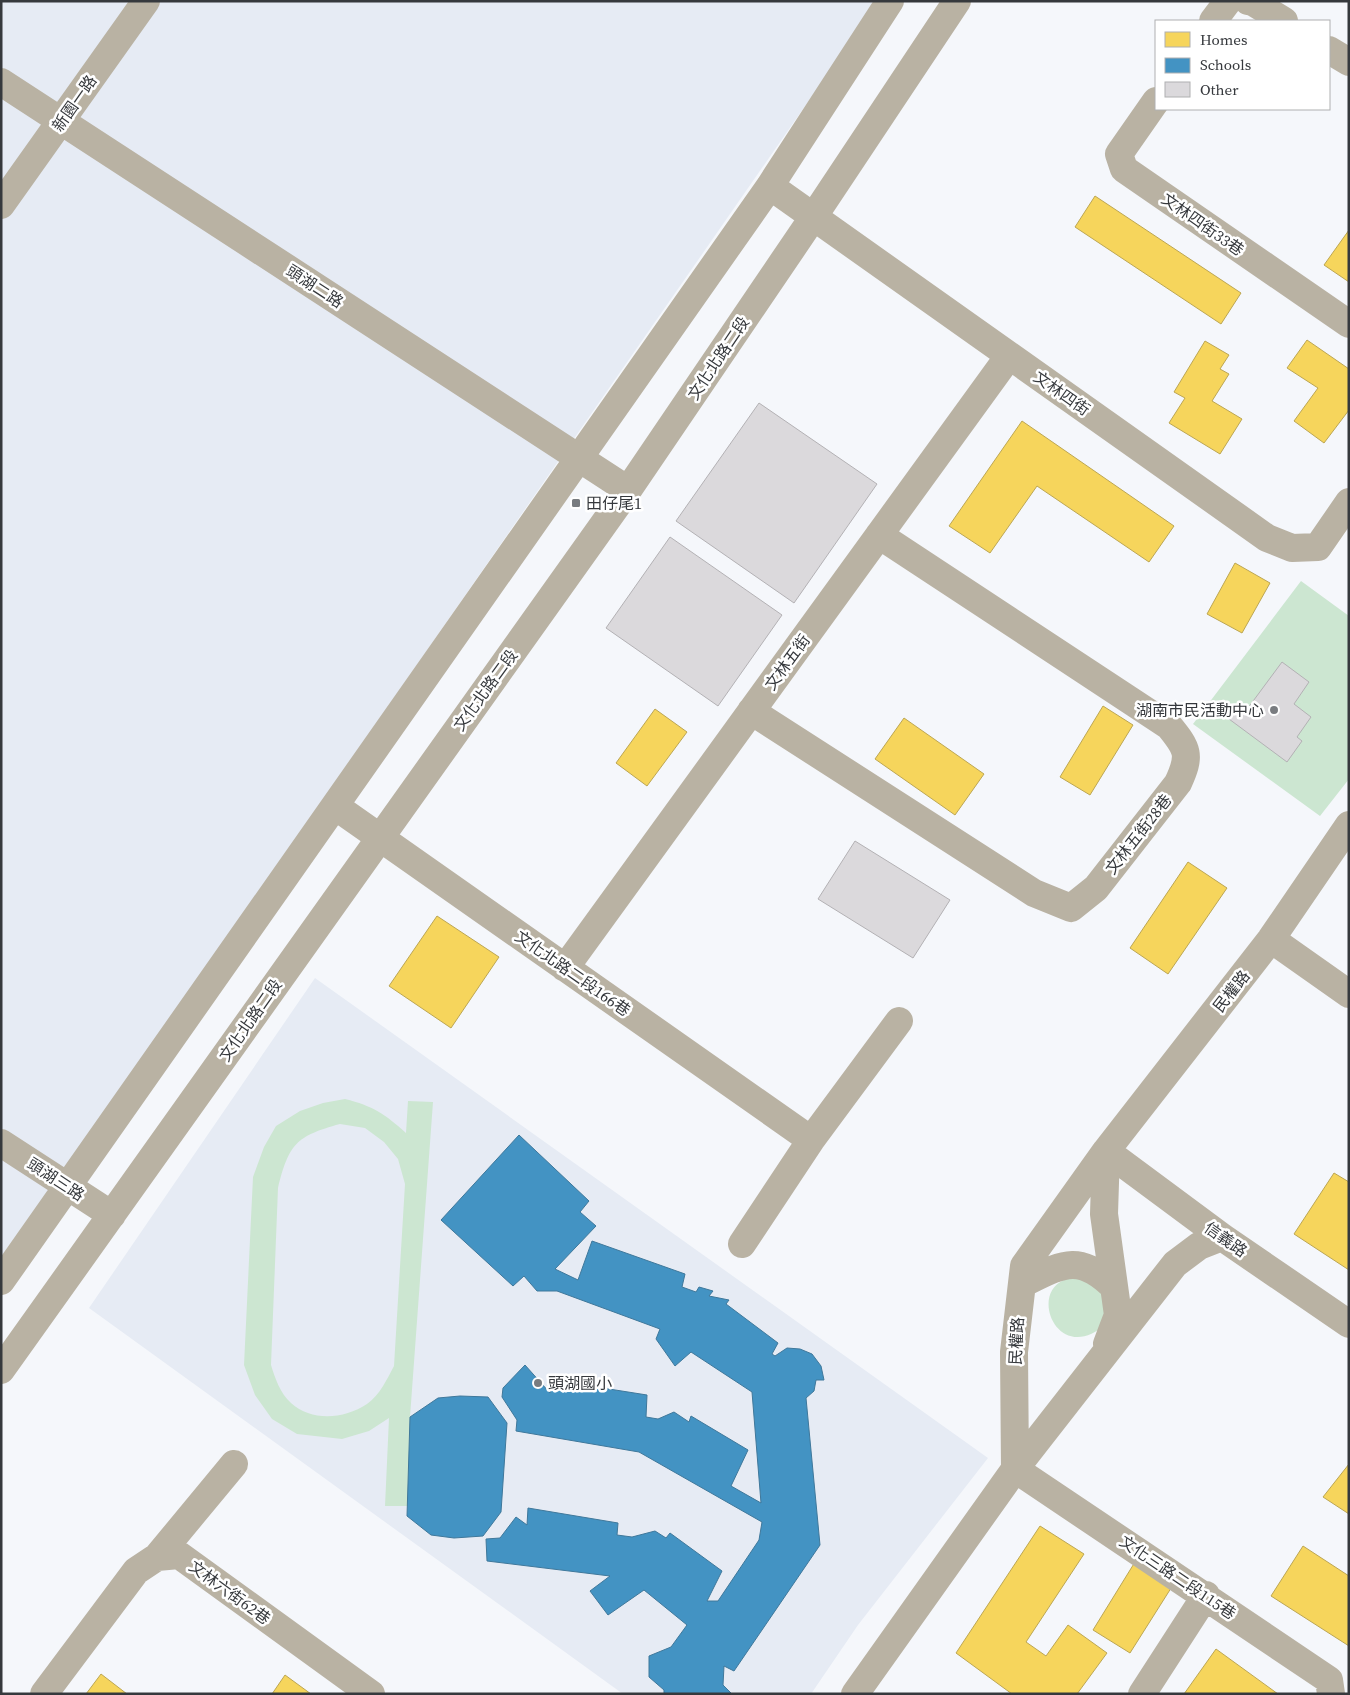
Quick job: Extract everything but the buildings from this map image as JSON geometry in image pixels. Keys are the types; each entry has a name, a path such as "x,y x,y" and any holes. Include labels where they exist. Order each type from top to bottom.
{"street":[{"name":"新園一路","path":"1,205 146,1"},
{"path":"1,1281 770,186 890,1"},
{"name":"文化北路二段","path":"1,1370 628,490 814,216 956,1"},
{"path":"1214,20 1228,1"},
{"path":"1248,1 1253,2 1282,20"},
{"path":"1330,51 1349,62"},
{"name":"頭湖二路","path":"1,82 628,490"},
{"name":"文林四街33巷","path":"1155,102 1118,154 1124,169 1349,324"},
{"name":"文林四街","path":"770,186 1267,538 1292,548 1318,547 1349,502"},
{"name":"文林五街","path":"565,968 1009,356"},
{"name":"文林五街28巷","path":"751,711 1034,893 1071,908 1096,888 1178,783 1187,764 1186,746 1169,726 879,535"},
{"name":"文化北路二段166巷","path":"335,806 811,1140"},
{"name":"民權路","path":"1015,1468 1014,1352 1017,1310 1024,1266 1106,1151 1271,940 1349,826"},
{"path":"1271,940 1349,994"},
{"path":"742,1244 811,1140 899,1021"},
{"name":"頭湖三路","path":"1,1143 112,1215"},
{"path":"1100,1362 1118,1315 1104,1214 1106,1151"},
{"name":"信義路","path":"1106,1151 1222,1238 1349,1324"},
{"path":"855,1694 1015,1468 1175,1264 1199,1246 1222,1238"},
{"path":"1022,1284 1047,1272 1073,1263 1097,1270 1113,1286"},
{"path":"44,1694 136,1571 157,1557 234,1464"},
{"name":"文化三路二段115巷","path":"1015,1468 1206,1595 1329,1680 1331,1694"},
{"name":"文林六街62巷","path":"157,1557 179,1555 371,1694"},
{"path":"1142,1694 1206,1595"}],"shaded area":[{"path":"1,1 878,1 325,797 1,1258"},
{"name":"頭湖國小","path":"315,978 988,1458 858,1625 811,1694 623,1694 89,1308"}],"green space":[{"path":"1301,581 1349,616 1349,779 1320,816 1193,724"},
{"path":"345,1099 363,1105 385,1116 406,1133 408,1101 433,1102 410,1417 408,1506 385,1506 389,1418 369,1431 342,1439 297,1434 272,1419 255,1395 244,1365 253,1177 264,1147 276,1126 300,1111 323,1103","holes":["340,1124 365,1128 384,1142 398,1159 405,1184 394,1366 379,1391 367,1404 348,1413 318,1416 299,1409 287,1399 278,1385 271,1365 278,1188 286,1161 297,1144 304,1138 325,1128"]},
{"path":"1079,1276 1105,1294 1107,1323 1090,1334 1075,1337 1063,1333 1054,1324 1049,1312 1049,1299 1054,1288 1064,1280"}],"place":[{"name":"田仔尾1","path":"576,503"},
{"name":"湖南市民活動中心","path":"1274,710"},
{"name":"頭湖國小","path":"538,1383"}]}
